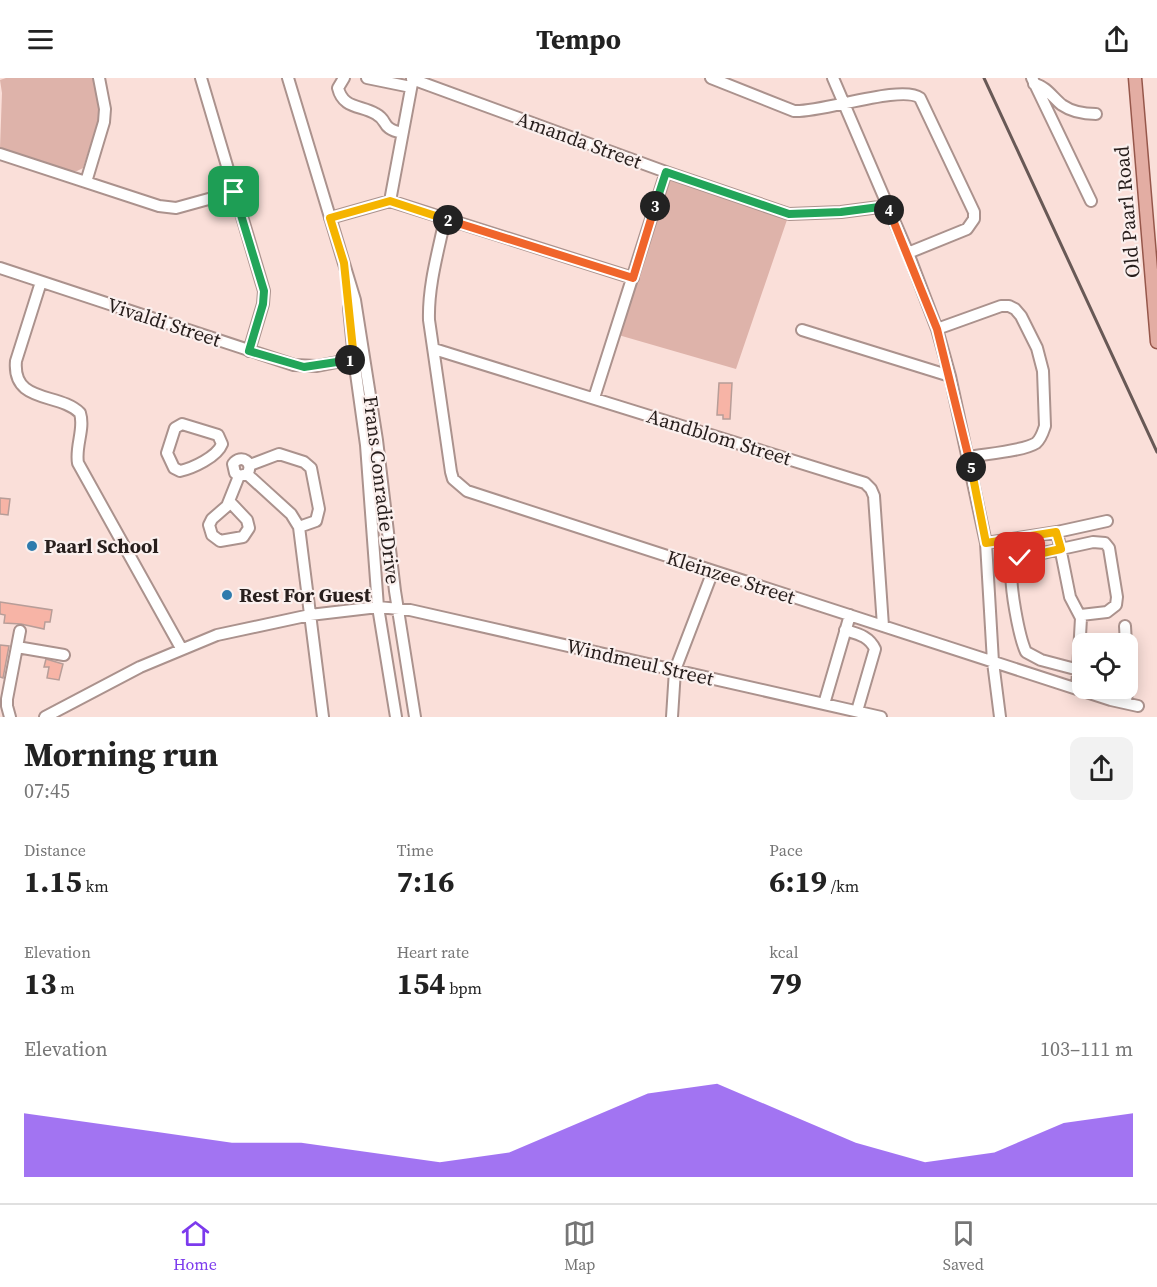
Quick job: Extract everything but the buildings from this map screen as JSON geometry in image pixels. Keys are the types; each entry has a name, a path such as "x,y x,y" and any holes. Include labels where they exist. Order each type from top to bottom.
{"main road":[{"name":"Old Paarl Road","path":"1136,78 1157,342"}],"street":[{"path":"86,182 105,115 99,78"},
{"path":"201,78 264,291 263,304 249,351"},
{"name":"Frans Conradie Drive","path":"288,78 355,300 378,607 396,717"},
{"path":"344,78 338,88 343,99 354,107 377,114 389,129 402,133"},
{"name":"Amanda Street","path":"367,78 412,81 789,214 841,212 887,206"},
{"path":"711,78 794,111 803,112 909,93 920,98 974,212 974,219 967,230 908,253"},
{"path":"833,78 908,253 937,329 950,376 986,543 993,662 1000,717"},
{"path":"390,201 412,81"},
{"path":"1033,81 1072,110 1084,114 1096,114"},
{"path":"1033,81 1091,201"},
{"path":"0,154 168,208 176,208 234,192"},
{"path":"594,398 666,172"},
{"path":"330,218 390,201 633,278"},
{"name":"Kleinzee Street","path":"445,219 428,309 451,472 453,479 467,491 1072,687"},
{"name":"Vivaldi Street","path":"0,268 249,351 304,367 359,358"},
{"path":"41,282 16,361 17,378 25,389 72,406 80,413 82,425 77,448 78,463 181,648"},
{"path":"937,329 1001,306 1009,306 1021,316 1041,361 1045,426 1043,435 1036,443 1024,448 969,457"},
{"path":"802,330 950,376"},
{"name":"Aandblom Street","path":"434,349 865,483 874,496 883,626"},
{"name":"Frans Conradie Drive","path":"359,358 377,440 398,608 415,717"},
{"path":"182,424 218,435 222,440 219,451 180,471 174,468 167,453 175,428 182,424"},
{"path":"219,451 236,461 246,460 245,472 230,502"},
{"path":"245,472 279,454 304,462 311,468 319,513 316,521 299,527"},
{"path":"245,472 291,513 299,527 323,717"},
{"path":"986,543 1107,521"},
{"path":"1056,532 1071,597 1081,615 1082,633"},
{"path":"1072,668 1028,654 1024,649 1012,571 1014,562 1020,558 1061,549 1100,541 1105,543 1108,548 1117,597 1116,605 1107,612 1081,615"},
{"path":"672,717 675,670 713,571"},
{"name":"Windmeul Street","path":"45,717 140,667 181,648 217,635 310,615 378,607 398,608 881,717"},
{"path":"824,704 850,615"},
{"path":"1125,626 1125,633"},
{"path":"845,630 866,637 875,649 857,711"},
{"path":"10,717 7,699 20,631"},
{"path":"17,647 64,655"},
{"name":"Kleinzee Street","path":"1111,699 1138,706"},
{"path":"1125,703 1126,699"}],"shaded area":[{"path":"6,78 93,78 98,97 99,118 83,168 70,171 0,148 2,93 0,80"},
{"path":"666,172 789,214 736,369 615,334"}],"railway":[{"path":"984,78 1157,452"}],"place":[{"name":"Paarl School","path":"32,546"},
{"name":"Rest For Guest","path":"227,595"}],"route":[{"path":"234,192 264,291 263,304 249,351 304,367 354,359 344,263 330,218 390,201 633,278 666,172 789,214 841,212 887,206 937,329 969,457 986,543 1056,532 1061,549 1020,558"}]}
